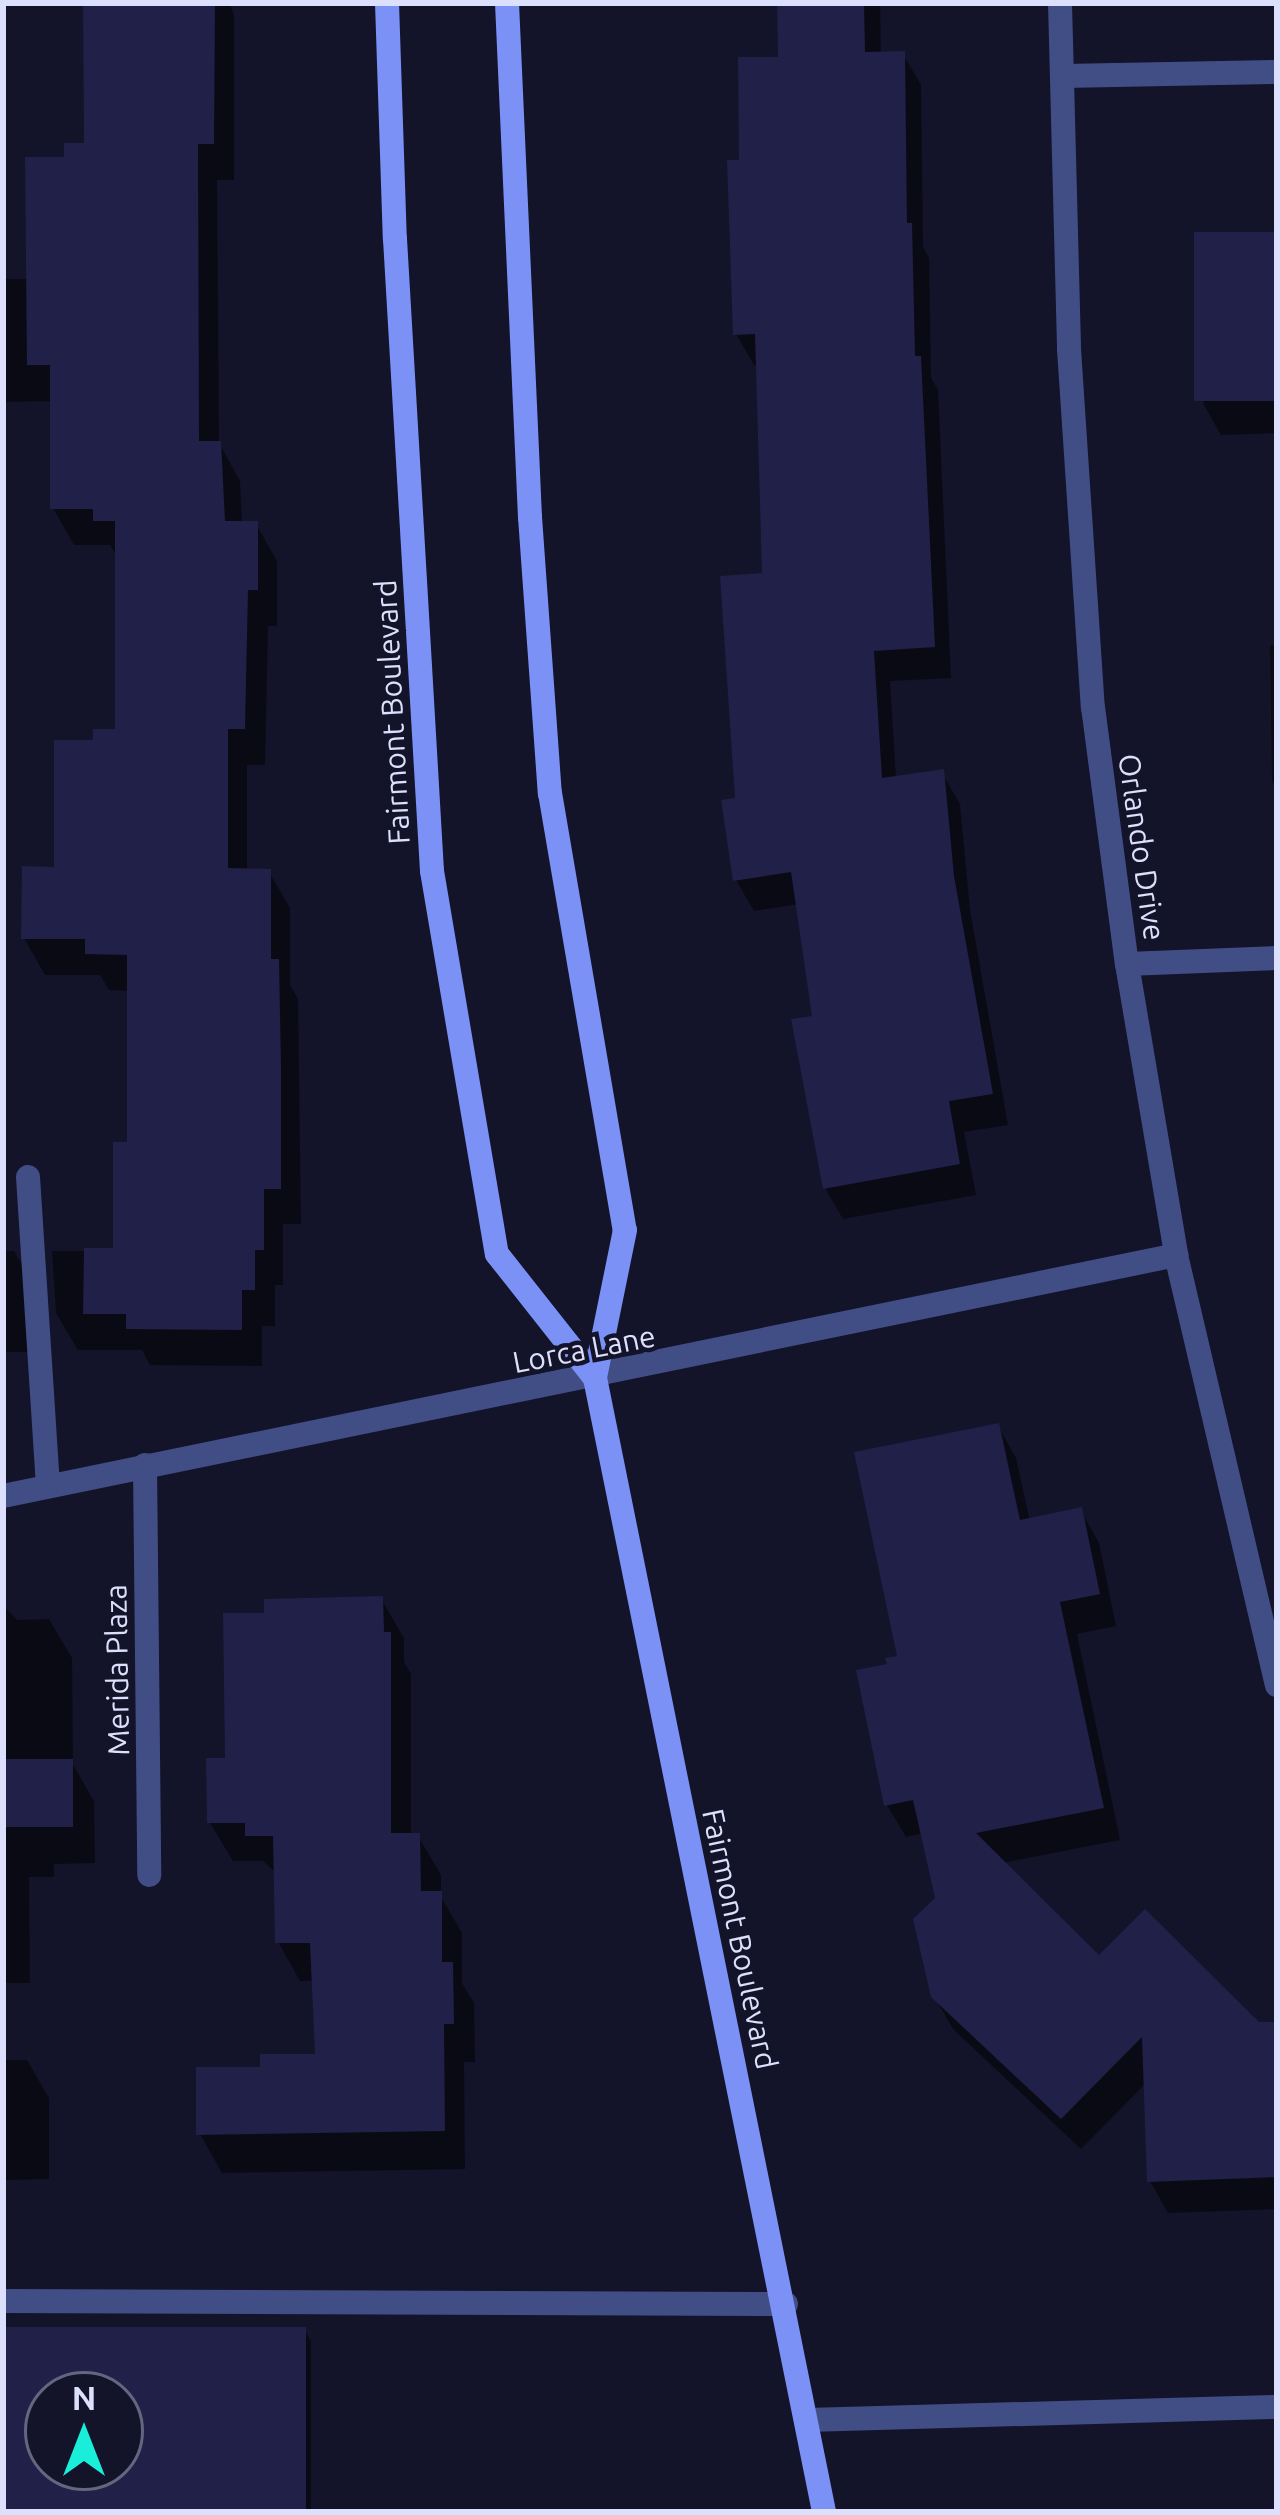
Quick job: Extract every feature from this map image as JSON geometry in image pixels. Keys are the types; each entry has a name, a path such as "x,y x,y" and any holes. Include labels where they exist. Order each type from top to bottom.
{"main road":[{"name":"Fairmont Boulevard","path":"387,3 395,239 432,871 497,1254 595,1378"},
{"name":"Fairmont Boulevard","path":"507,3 530,518 550,793 625,1230 595,1378 824,2512"}],"street":[{"name":"Orlando Drive","path":"1060,3 1069,349 1090,662 1127,964 1176,1255 1277,1685"},
{"path":"1063,76 1277,72"},
{"path":"1127,964 1277,958"},
{"path":"28,1177 48,1486"},
{"name":"Lorca Lane","path":"3,1496 1176,1255"},
{"name":"Merida Plaza","path":"145,1465 148,1875"},
{"path":"3,2301 785,2304"},
{"path":"807,2420 1277,2407"}],"building":[{"path":"83,3 215,3 214,144 198,144 199,441 221,441 225,521 258,521 258,590 248,590 245,729 228,729 228,868 271,869 271,959 279,959 281,1189 264,1189 264,1250 255,1250 255,1290 242,1290 242,1330 126,1329 126,1314 83,1314 84,1248 113,1248 113,1142 127,1142 127,955 85,954 85,939 21,939 22,866 54,867 54,740 93,740 93,729 115,729 115,521 93,521 93,509 50,509 50,365 27,365 25,157 64,157 64,143 84,143"},
{"path":"777,3 864,3 865,52 905,51 907,223 912,223 915,356 921,356 935,647 874,651 882,778 944,769 954,876 993,1094 949,1101 960,1164 823,1189 791,1019 812,1016 791,872 733,881 721,800 735,798 720,576 762,573 755,334 733,335 727,160 739,160 738,57 778,57"},
{"path":"1194,232 1276,232 1276,401 1194,401"},
{"path":"999,1423 1020,1520 1082,1507 1100,1594 1060,1602 1104,1808 976,1833 1099,1955 1145,1909 1259,2022 1277,2022 1277,2177 1147,2182 1142,2037 1061,2119 931,1997 913,1919 935,1898 913,1800 884,1806 856,1670 887,1664 885,1658 897,1656 854,1452"},
{"path":"383,1596 384,1632 391,1632 391,1833 420,1833 421,1891 442,1891 442,1962 453,1962 454,2024 444,2024 445,2131 196,2135 196,2067 260,2067 260,2054 315,2054 310,1943 275,1943 273,1836 245,1836 245,1823 207,1823 206,1758 225,1758 223,1613 264,1613 264,1599"},
{"path":"3,1759 73,1759 73,1827 3,1827"},
{"path":"3,2327 306,2327 306,2512 3,2512"}]}
